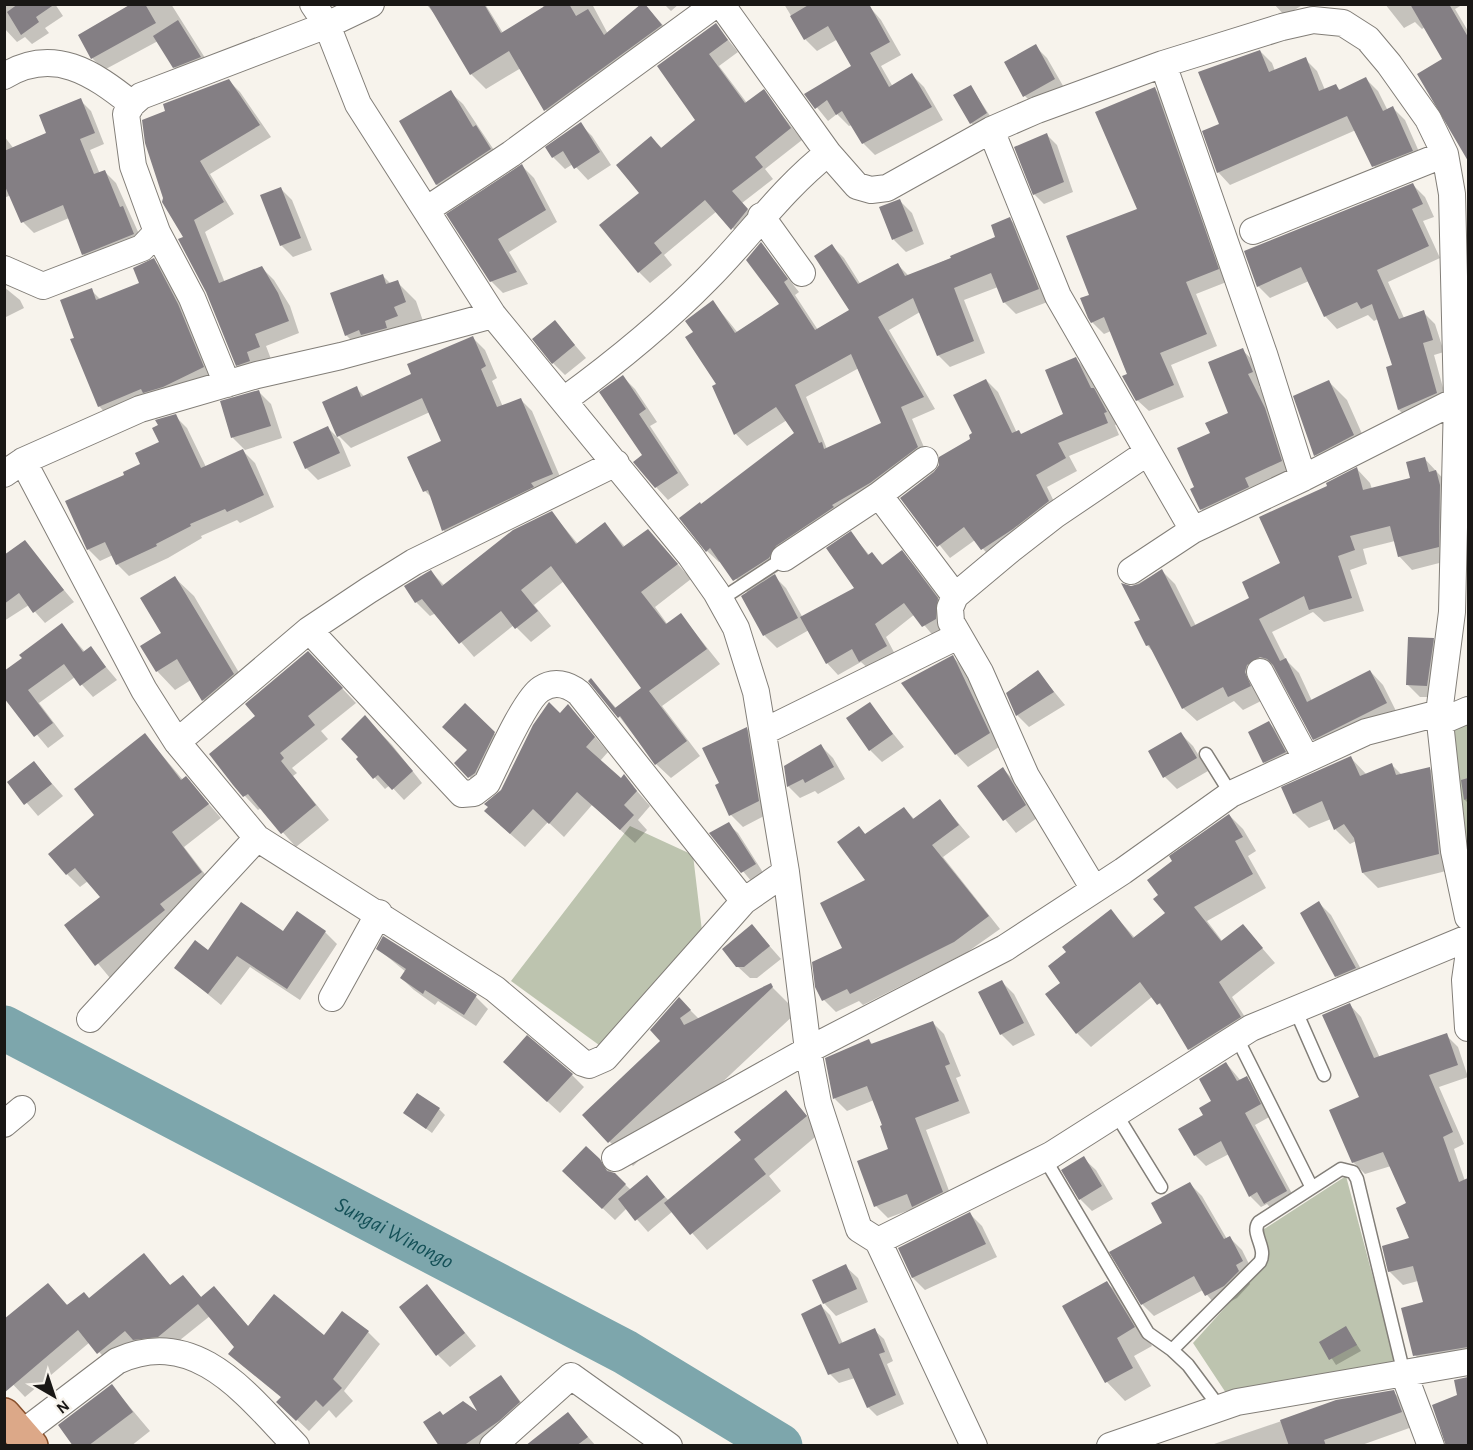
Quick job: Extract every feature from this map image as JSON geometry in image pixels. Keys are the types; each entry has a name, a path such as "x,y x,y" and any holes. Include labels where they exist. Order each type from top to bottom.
{"street":[{"path":"227,384 192,298 157,232 133,166 126,114 141,96 320,15 370,4"},
{"path":"426,210 511,154 716,4"},
{"path":"721,4 828,153 857,186 871,190 887,188 990,130 1163,64 1282,27 1313,20 1343,23 1368,39 1389,64 1428,119 1444,154 1452,194 1463,399 1460,611 1440,718 1454,850 1468,917"},
{"path":"320,15 358,104 493,315 690,555 736,628 747,658 764,732 786,872 808,1050 818,1102 859,1230 878,1241 974,1446"},
{"path":"9,64 54,64 77,67 98,78 132,104"},
{"path":"1163,64 1264,354 1303,478"},
{"path":"990,130 1058,296 1193,530"},
{"path":"564,400 660,326 709,277 783,191 828,153"},
{"path":"1252,231 1444,154"},
{"path":"761,216 802,273"},
{"path":"4,269 43,285 142,248 157,232"},
{"path":"493,315 140,409 14,468 129,665 177,742 257,838 379,913 495,989 583,1063 589,1065 605,1058 744,901 786,872"},
{"path":"1131,571 1193,530 1463,399"},
{"path":"1094,889 1026,776 980,672 958,636 950,613 954,596 1055,515 1148,452"},
{"path":"784,558 879,495 925,460"},
{"path":"177,742 309,630 414,562 616,463"},
{"path":"879,495 954,596"},
{"path":"309,630 462,794 474,793 487,783 532,696 549,685 570,686 579,693 744,901"},
{"path":"764,732 958,636"},
{"path":"1260,672 1306,758"},
{"path":"615,1158 808,1050 996,953 1094,889 1231,794 1366,732 1440,718 1468,710"},
{"path":"90,1019 257,838"},
{"path":"332,998 379,913"},
{"path":"878,1241 1045,1159 1236,1036 1295,1009 1468,938"},
{"path":"1468,959 1465,980 1468,1028"},
{"path":"19,1431 117,1361 135,1353 161,1350 185,1353 233,1380 296,1446"},
{"path":"1110,1446 1237,1402 1468,1362"},
{"path":"1404,1374 1431,1446"},
{"path":"493,1446 571,1376 669,1446"}],"lane":[{"path":"720,600 784,558"},
{"path":"1206,754 1231,794"},
{"path":"1295,1009 1324,1075"},
{"path":"1236,1036 1311,1186"},
{"path":"1116,1114 1161,1187"},
{"path":"1045,1159 1148,1333 1188,1365 1220,1408"},
{"path":"1172,1350 1260,1262 1264,1251 1256,1225 1341,1168 1353,1172 1357,1179 1404,1374"}],"green space":[{"path":"1468,717 1468,853 1442,728"},
{"path":"630,826 693,855 702,931 599,1045 511,981"},
{"path":"1346,1176 1396,1364 1228,1396 1193,1343 1269,1259 1261,1231"}],"building":[{"path":"18,4 55,4 36,17 39,22 21,35 7,12"},
{"path":"131,4 145,4 156,23 91,59 78,35"},
{"path":"428,4 484,4 501,33 548,4 569,4 576,16 588,9 604,35 641,4 645,4 662,25 544,111 509,51 470,75"},
{"path":"810,4 869,4 890,42 870,53 889,87 912,73 932,107 862,144 842,111 836,115 827,100 815,109 804,94 851,66 828,26 804,40 790,16"},
{"path":"1410,4 1449,4 1468,37 1468,161 1417,74 1442,59"},
{"path":"178,20 201,57 173,68 153,36"},
{"path":"716,23 728,40 709,54 745,103 764,89 791,128 755,157 763,167 732,191 748,209 731,230 705,200 654,243 662,253 638,273 599,225 639,193 616,165 651,136 661,148 695,120 657,66"},
{"path":"1036,44 1055,79 1023,97 1004,62"},
{"path":"1260,50 1269,72 1306,57 1319,91 1336,84 1339,90 1366,77 1383,111 1393,106 1413,151 1372,167 1347,116 1217,173 1202,131 1219,124 1198,72"},
{"path":"229,79 260,125 200,161 224,202 194,220 219,283 262,266 278,293 289,321 255,334 260,347 247,352 250,361 236,366 206,292 178,239 183,237 162,202 163,198 145,143 142,120 165,111 163,104"},
{"path":"971,85 987,113 970,124 953,95"},
{"path":"1155,87 1219,269 1186,282 1207,334 1160,353 1174,385 1136,401 1122,376 1127,374 1104,317 1091,323 1088,318 1080,298 1089,295 1066,236 1137,209 1095,112"},
{"path":"451,90 473,127 476,125 491,149 436,185 399,121"},
{"path":"81,98 95,133 80,139 94,174 105,170 134,234 82,255 63,205 21,223 4,184 4,151 46,133 39,115"},
{"path":"581,122 600,152 574,169 563,151 552,158 545,147"},
{"path":"1047,133 1064,182 1033,195 1014,147"},
{"path":"522,164 546,210 498,239 517,272 490,282 446,214"},
{"path":"1413,183 1423,204 1412,209 1429,246 1377,270 1399,319 1424,310 1433,340 1423,343 1437,393 1398,410 1386,367 1392,365 1372,304 1361,309 1357,302 1324,317 1301,267 1257,287 1244,251"},
{"path":"281,187 301,238 280,246 260,195"},
{"path":"900,199 913,231 892,240 879,207"},
{"path":"1010,217 1039,289 1003,303 991,273 954,288 974,341 937,356 913,298 878,317 924,397 901,407 918,447 870,483 832,505 834,507 776,546 769,558 733,581 710,548 706,552 679,518 700,502 701,504 794,433 776,407 734,435 712,386 716,384 685,337 693,332 685,321 713,300 735,333 779,304 746,260 761,242 788,279 784,282 815,330 849,310 814,256 832,244 858,284 898,263 905,276 951,258 950,256 995,237 991,225","holes":["851,354 881,423 824,449 822,442 819,443 795,385"]},
{"path":"154,258 178,304 204,367 163,387 143,393 141,389 98,407 70,339 74,338 60,300 92,288 96,300 139,283 133,268"},
{"path":"383,274 386,284 398,280 406,302 394,307 398,316 385,321 387,328 361,335 359,330 345,336 330,293"},
{"path":"555,320 575,345 552,364 532,339"},
{"path":"473,336 486,366 481,369 497,407 521,398 553,474 531,483 534,487 442,531 428,490 423,492 407,457 441,441 422,398 337,437 322,402 357,386 361,397 411,374 407,364"},
{"path":"1243,348 1253,372 1248,374 1265,408 1282,461 1245,478 1249,487 1200,510 1190,489 1194,487 1177,448 1210,433 1205,423 1228,413 1208,362"},
{"path":"1076,357 1091,388 1094,388 1107,412 1104,413 1108,423 1058,443 1066,458 1036,475 1049,501 1013,529 981,550 964,527 937,547 900,498 934,472 939,465 939,457 970,439 969,435 972,433 953,395 986,379 1012,433 1019,430 1021,434 1063,414 1045,370"},
{"path":"623,375 646,409 639,414 678,473 655,488 633,462 642,455 599,392"},
{"path":"1329,380 1354,435 1314,456 1293,396"},
{"path":"259,390 271,426 231,438 220,401"},
{"path":"176,414 201,468 243,449 264,495 227,512 225,509 190,524 191,526 156,544 157,546 116,565 105,542 87,550 65,501 124,475 123,472 140,464 135,453 159,442 152,428 158,425 155,420"},
{"path":"328,426 340,453 305,469 293,442"},
{"path":"1425,457 1429,472 1436,470 1440,485 1439,547 1398,557 1390,526 1350,536 1355,550 1338,556 1352,598 1309,610 1304,596 1259,619 1280,661 1286,658 1307,702 1370,670 1387,703 1313,740 1273,665 1267,659 1260,657 1247,665 1245,672 1251,686 1228,697 1223,687 1182,709 1149,645 1146,646 1134,622 1140,620 1121,583 1131,586 1139,584 1162,569 1191,627 1249,598 1242,582 1280,563 1259,517 1327,486 1326,483 1357,467 1363,490 1410,478 1406,462"},
{"path":"552,511 576,544 605,522 623,547 648,529 678,564 641,592 666,624 681,613 707,649 649,691 687,741 655,765 620,716 618,718 588,681 591,678 615,708 641,688 551,566 521,590 538,611 515,629 501,611 459,644 422,599 415,603 404,586 431,570 442,586 513,530"},
{"path":"851,531 868,555 872,552 882,565 902,550 938,598 936,619 922,627 904,603 875,624 887,646 859,662 852,649 826,664 800,617 854,588 826,548"},
{"path":"25,540 64,590 33,613 19,593 4,604 4,555"},
{"path":"775,574 798,618 763,636 741,596"},
{"path":"175,576 234,674 202,701 177,659 156,672 140,646 161,633 140,598"},
{"path":"62,623 83,652 91,646 106,667 80,686 64,664 28,690 53,723 34,737 4,698 4,671 22,658 19,655"},
{"path":"1408,637 1434,638 1427,686 1406,685"},
{"path":"308,651 343,688 308,716 315,725 280,753 284,758 281,761 316,805 281,834 248,794 243,797 209,754 255,716 245,704"},
{"path":"953,655 990,733 955,755 901,683"},
{"path":"1038,670 1054,692 1016,716 1006,693"},
{"path":"549,702 560,713 568,704 595,737 586,747 621,778 624,774 637,791 624,805 634,815 620,830 577,792 549,824 533,809 510,834 484,811 488,807 484,804 501,790 533,725"},
{"path":"870,702 893,734 869,751 846,718"},
{"path":"465,703 495,732 475,773 468,778 454,763 467,750 442,727"},
{"path":"365,715 413,771 392,790 378,775 373,779 356,759 358,757 341,739"},
{"path":"1269,721 1286,752 1263,763 1248,732"},
{"path":"747,727 759,801 729,816 715,785 719,783 702,748"},
{"path":"1181,732 1197,758 1163,778 1148,751"},
{"path":"145,733 181,780 186,776 209,804 172,832 202,872 160,904 165,910 95,966 64,925 100,897 75,868 66,875 48,854 94,815 74,789"},
{"path":"821,744 834,767 805,783 803,779 787,787 784,766"},
{"path":"1351,756 1360,776 1392,763 1396,775 1430,767 1439,854 1362,873 1354,838 1344,824 1334,830 1322,801 1293,814 1281,787"},
{"path":"34,761 52,784 24,805 7,782"},
{"path":"1003,767 1026,805 1003,821 977,786"},
{"path":"1468,778 1468,798 1464,800 1461,780"},
{"path":"940,799 959,825 932,845 989,916 954,942 850,994 847,989 822,1001 815,987 812,962 842,948 820,903 865,880 837,842 859,826 865,834 904,807 913,819"},
{"path":"1229,814 1243,837 1235,841 1253,874 1194,907 1221,941 1243,924 1263,948 1219,982 1241,1017 1188,1050 1160,1003 1157,1005 1140,982 1076,1034 1045,994 1060,983 1048,966 1066,952 1062,947 1111,909 1133,938 1165,913 1153,899 1158,895 1147,880 1172,861 1169,856"},
{"path":"729,822 756,864 741,873 709,833"},
{"path":"1319,901 1356,968 1335,977 1300,913"},
{"path":"241,902 283,931 297,911 326,931 287,989 237,956 208,994 174,968 195,940 208,950"},
{"path":"752,924 770,946 744,967 736,967 722,949"},
{"path":"383,936 477,995 464,1015 425,990 423,994 400,978 406,969 376,949"},
{"path":"1002,980 1024,1023 1000,1035 978,992"},
{"path":"771,983 773,987 608,1143 582,1115 660,1041 650,1030 679,997 691,1010 680,1018 684,1025"},
{"path":"1350,1003 1374,1058 1447,1033 1458,1065 1429,1075 1453,1132 1443,1137 1459,1182 1468,1178 1468,1347 1413,1356 1401,1308 1423,1302 1413,1266 1388,1272 1382,1246 1409,1238 1396,1208 1406,1203 1383,1152 1352,1163 1329,1110 1359,1097 1322,1015"},
{"path":"933,1021 950,1064 945,1066 959,1101 915,1118 943,1192 912,1207 907,1194 874,1207 857,1161 888,1149 880,1126 882,1125 867,1086 833,1099 825,1058 869,1039 871,1044"},
{"path":"527,1035 573,1074 547,1102 503,1062"},
{"path":"1226,1062 1237,1081 1247,1076 1261,1104 1245,1113 1287,1191 1264,1204 1257,1192 1249,1197 1221,1141 1194,1156 1178,1129 1203,1115 1199,1108 1211,1101 1199,1079"},
{"path":"786,1090 807,1116 754,1159 766,1174 690,1235 664,1203 741,1140 734,1132"},
{"path":"417,1093 440,1108 426,1129 403,1113"},
{"path":"586,1146 600,1159 607,1171 615,1173 626,1184 602,1209 562,1171"},
{"path":"1084,1156 1102,1186 1079,1200 1061,1170"},
{"path":"647,1175 665,1197 635,1221 618,1199"},
{"path":"1190,1182 1224,1239 1230,1236 1243,1261 1236,1265 1239,1271 1224,1286 1205,1296 1194,1276 1141,1305 1109,1252 1162,1223 1151,1203"},
{"path":"970,1212 986,1244 912,1278 898,1248"},
{"path":"144,1253 170,1285 183,1275 201,1297 214,1286 248,1326 274,1294 324,1335 342,1311 369,1331 333,1379 342,1388 323,1407 316,1400 296,1421 276,1402 281,1397 228,1354 234,1347 198,1304 158,1337 133,1340 125,1331 97,1354 78,1330 4,1393 4,1319 48,1283 67,1305 84,1292 89,1298"},
{"path":"846,1264 857,1289 823,1304 812,1280"},
{"path":"1107,1281 1135,1327 1117,1338 1133,1368 1105,1383 1062,1306"},
{"path":"427,1284 465,1333 436,1356 399,1307"},
{"path":"821,1304 839,1344 875,1328 885,1352 879,1354 896,1395 867,1408 849,1368 828,1375 801,1314"},
{"path":"1346,1326 1357,1345 1329,1360 1319,1342"},
{"path":"501,1375 520,1402 499,1421 463,1446 439,1446 423,1422 440,1411 443,1415 463,1401 477,1411 469,1397"},
{"path":"1468,1377 1468,1446 1446,1446 1432,1405 1457,1395 1454,1380"},
{"path":"112,1384 133,1412 88,1446 73,1446 58,1425"},
{"path":"1394,1390 1402,1412 1324,1440 1326,1446 1289,1446 1280,1420 1336,1400"},
{"path":"568,1412 588,1437 576,1446 525,1446"}],"waterway":[{"name":"Sungai Winongo","path":"4,1028 625,1352 780,1446"}]}
